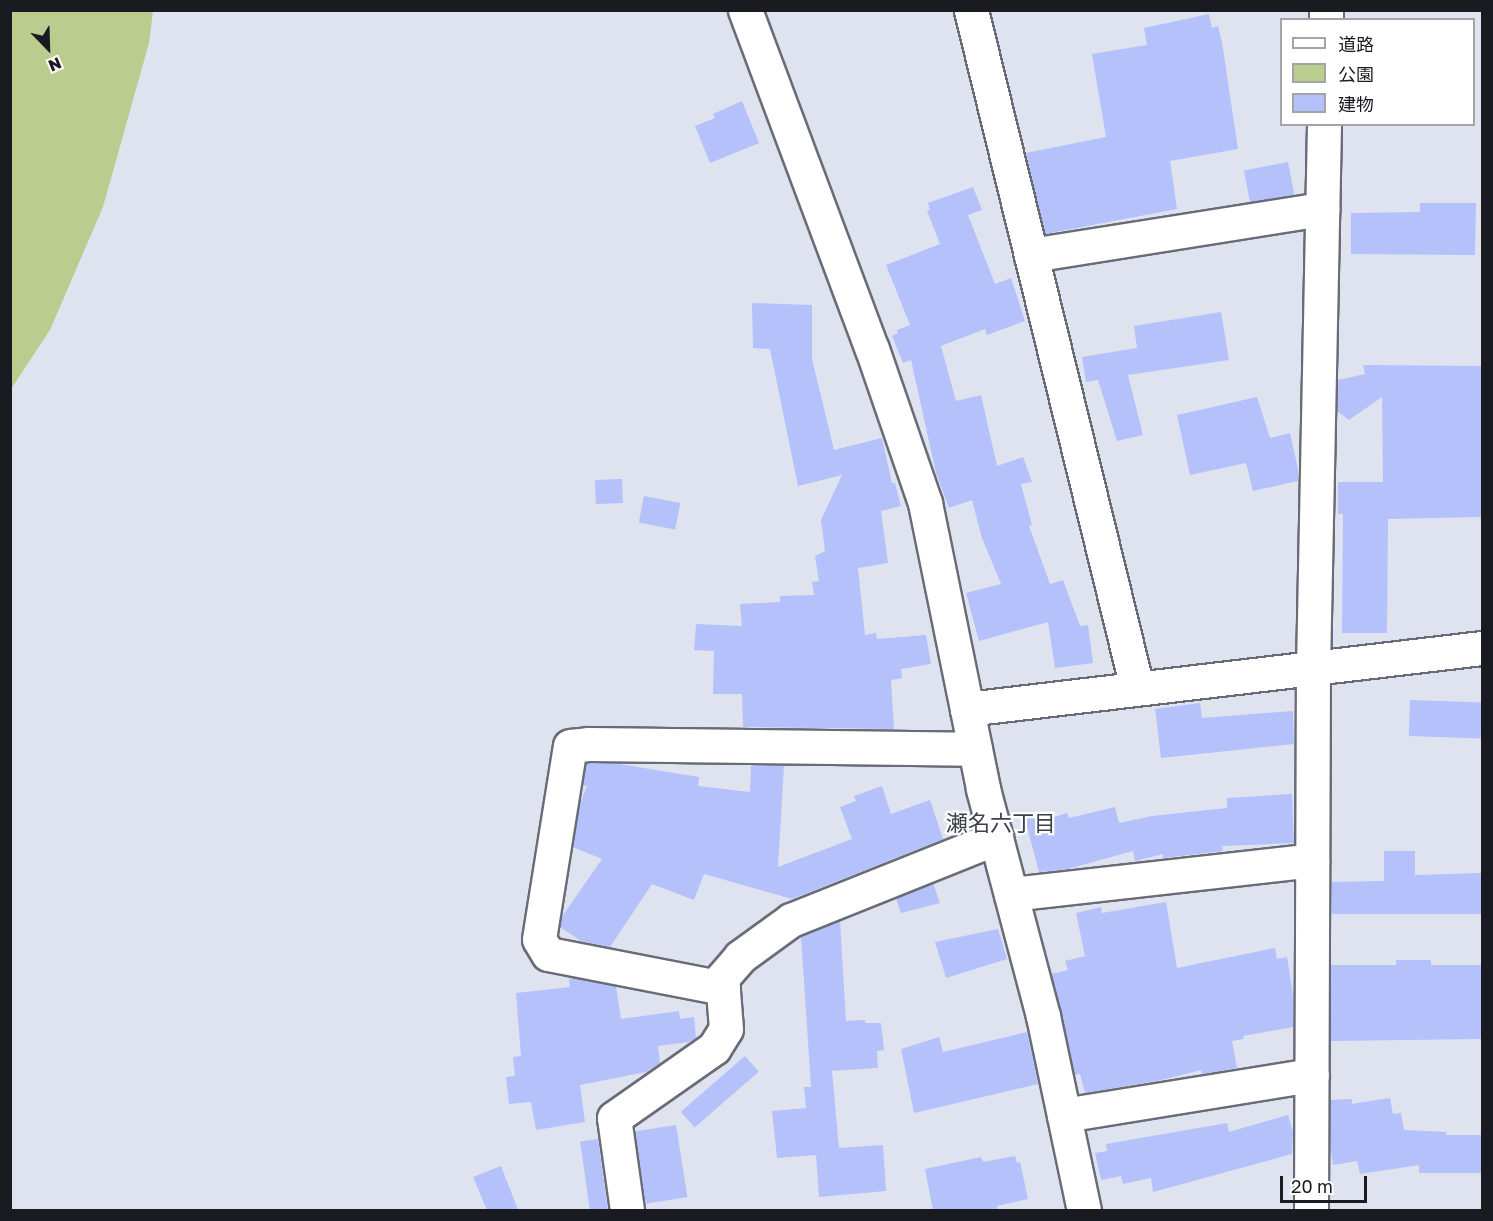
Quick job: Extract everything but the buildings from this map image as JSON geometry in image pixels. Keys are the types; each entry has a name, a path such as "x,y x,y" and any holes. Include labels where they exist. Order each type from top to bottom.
{"street":[{"path":"745,10 908,446 925,502 975,749 1043,1016 1084,1210"},
{"path":"971,10 1137,688"},
{"path":"1311,1210 1313,668 1324,126"},
{"path":"1031,255 1322,209"},
{"path":"967,709 1482,648"},
{"path":"723,988 548,954 539,939 570,746 588,744 975,749"},
{"path":"627,1210 614,1118 714,1048 726,1029 722,978 740,957 791,920 996,838"},
{"path":"1011,894 1312,860"},
{"path":"1064,1115 1312,1075"}],"green space":[{"path":"11,10 153,11 149,43 103,207 50,330 11,389"}],"district":[{"name":"瀬名六丁目","path":"1001,823"}]}
